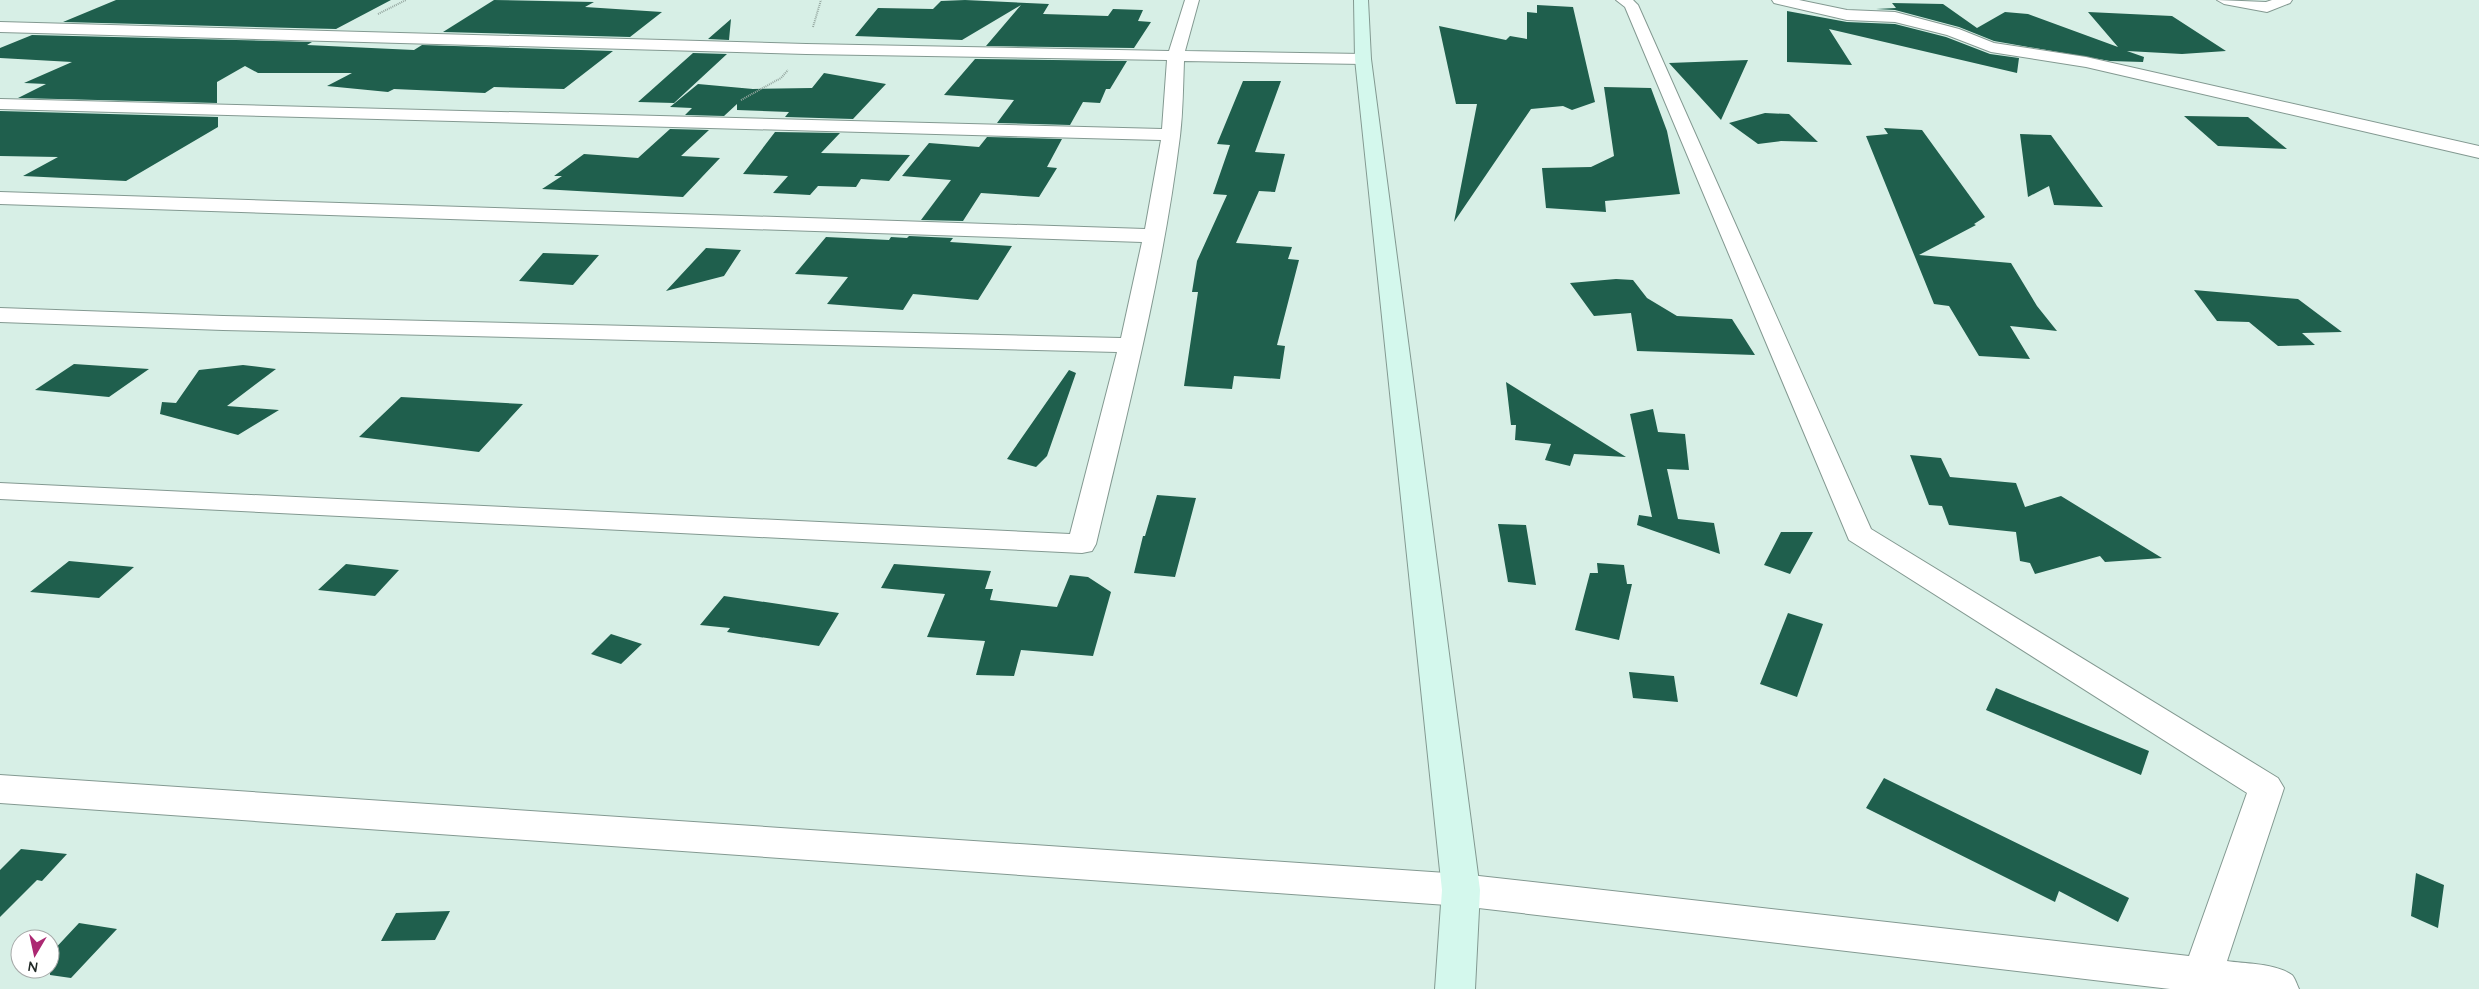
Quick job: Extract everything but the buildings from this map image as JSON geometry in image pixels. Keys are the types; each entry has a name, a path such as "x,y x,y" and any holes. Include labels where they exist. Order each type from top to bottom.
{"street":[{"path":"0,491 1082,544 1131,346 1154,236 1171,135 1176,56 1192,0"},
{"path":"1361,0 1363,59 1461,890 1455,989"},
{"path":"1623,0 1631,5 1859,534 2266,788 2202,975"},
{"path":"1779,0 1847,15 1895,17 1953,32 1991,47 2086,62 2479,152"},
{"path":"2224,0 2267,7 2286,0"},
{"path":"0,27 806,49 1363,59"},
{"path":"0,104 1171,135"},
{"path":"0,198 1154,236"},
{"path":"0,315 223,323 1131,346"},
{"path":"0,789 1461,890 2202,975 2274,986 2279,989"}]}
